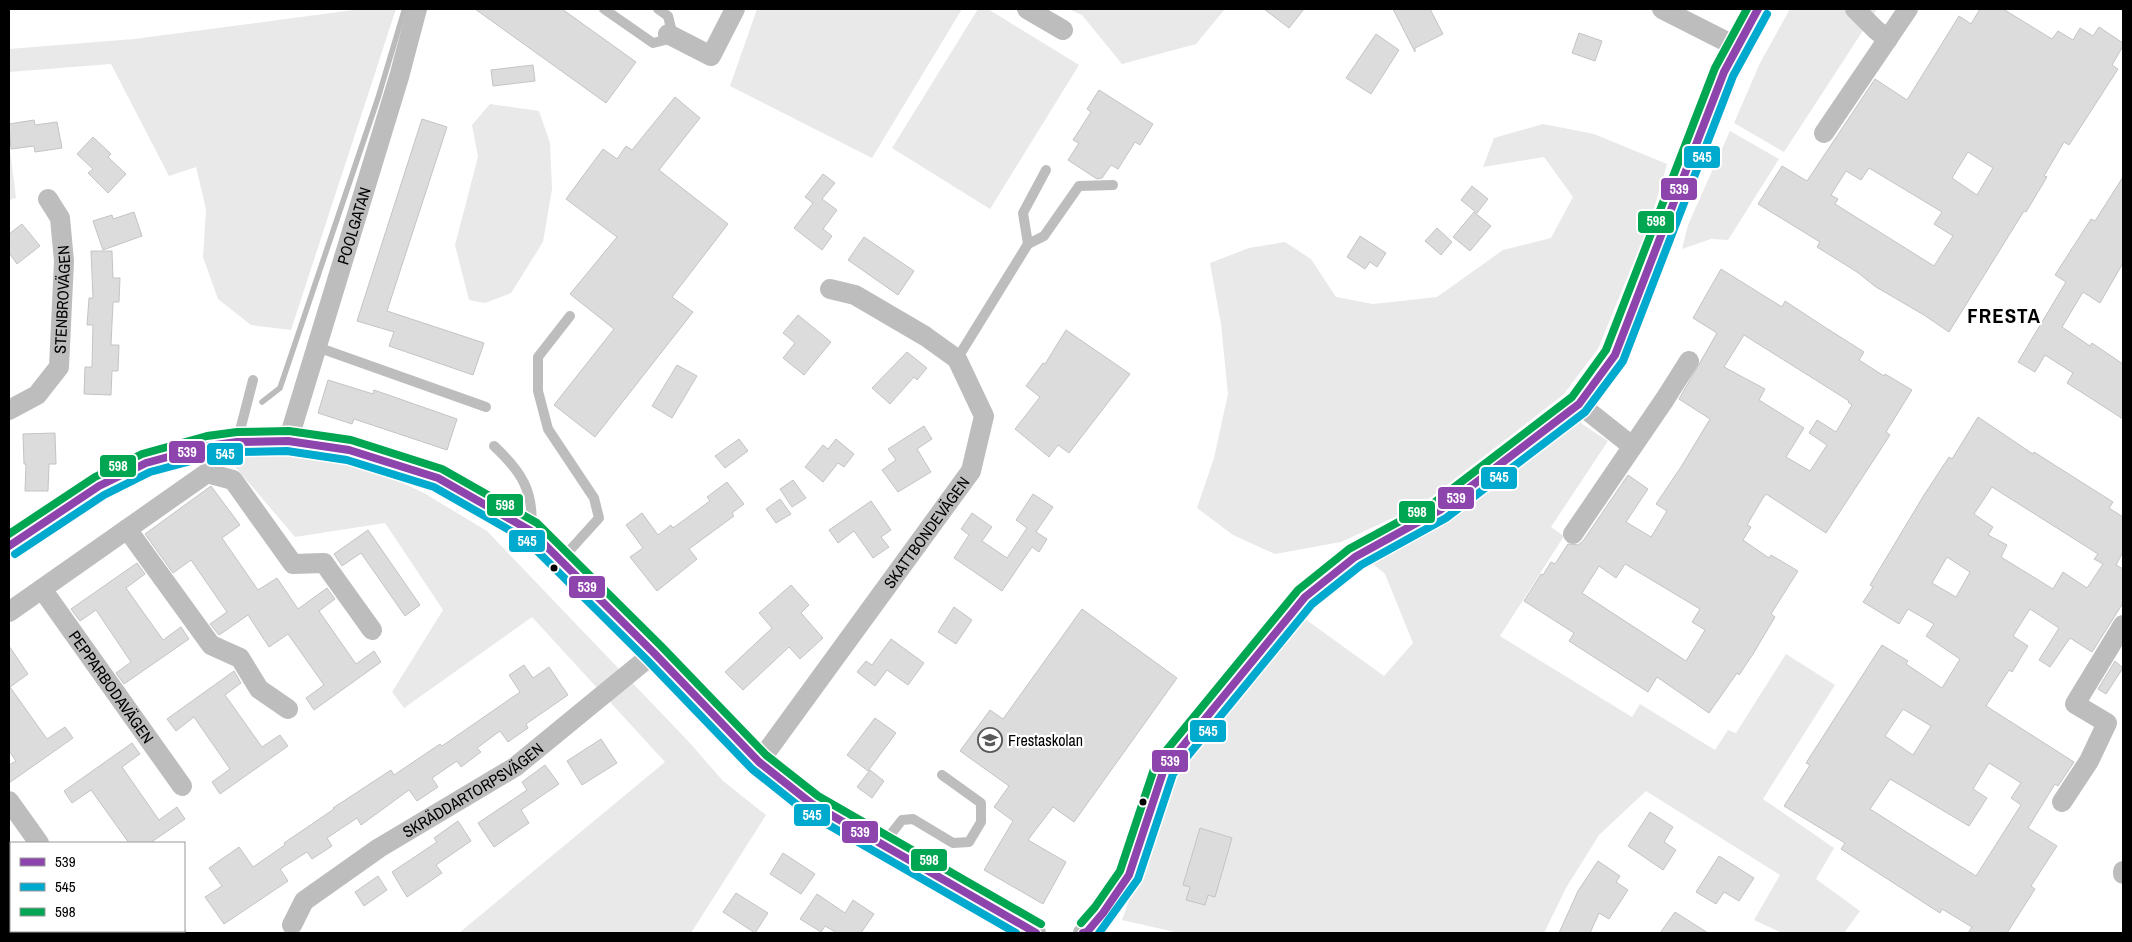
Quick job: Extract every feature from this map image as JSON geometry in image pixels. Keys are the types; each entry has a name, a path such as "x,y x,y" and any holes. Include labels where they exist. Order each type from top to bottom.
{"street":[{"name":"POOLGATAN","path":"288,441 418,9"},
{"path":"668,34 711,56 736,9"},
{"path":"1027,9 1063,30"},
{"path":"1662,9 1737,47"},
{"path":"1088,933 1129,874 1164,769 1306,597 1355,557 1440,510 1579,404 1615,355 1650,269 1687,165 1724,72 1758,9"},
{"path":"1855,9 1888,39"},
{"path":"1824,133 1908,9"},
{"name":"STENBROVÄGEN","path":"9,410 37,395 59,367 64,261 60,218 48,199"},
{"path":"830,289 856,295 925,336 958,359"},
{"name":"SKATTBONDEVÄGEN","path":"759,762 971,471 984,416 958,359"},
{"path":"1573,534 1689,361"},
{"path":"1579,404 1632,446"},
{"path":"10,541 99,486 146,464 208,446 237,442 288,441 349,450 438,478 531,531 654,653 759,762 812,804 1036,933"},
{"path":"9,612 207,473 233,480 293,564 324,563 372,630"},
{"path":"128,529 211,645 240,658 260,689 288,709"},
{"name":"PEPPARBODAVÄGEN","path":"42,589 182,786"},
{"path":"2062,802 2115,726 2075,704 2123,626"},
{"name":"SKRÄDDARTORPSVÄGEN","path":"292,925 304,901 379,848 515,767 654,653"},
{"path":"9,801 38,842"}],"lane":[{"path":"604,9 653,43 665,40 672,28 668,16 658,9"},
{"path":"1028,244 1023,214 1046,170"},
{"path":"958,359 1028,244 1044,236 1079,186 1113,185"},
{"path":"561,560 599,518 594,498 548,429 538,391 538,356 570,316"},
{"path":"317,347 486,407"},
{"path":"237,442 253,380"},
{"path":"494,446 512,462 526,485 533,512 531,531"},
{"path":"883,844 902,820 913,819 953,843 970,842 981,822 981,803 942,775"}],"shaded area":[{"path":"361,9 396,9 291,330 251,325 218,299 203,257 206,209 196,167 169,176 111,64 9,72 9,49 134,39"},
{"path":"757,9 962,9 872,158 730,86"},
{"path":"978,9 988,9 1079,65 990,209 892,148"},
{"path":"1068,9 1225,9 1196,44 1122,64 1082,15"},
{"path":"1790,9 1877,9 1784,152 1734,123 1760,63"},
{"path":"490,104 539,111 550,143 552,189 543,242 511,293 485,303 469,300 455,245 478,157 472,125"},
{"path":"1543,124 1594,134 1667,164 1651,219 1598,349 1563,395 1421,505 1341,542 1275,554 1233,535 1197,508 1214,458 1228,394 1221,324 1210,263 1249,248 1285,242 1311,259 1336,297 1373,304 1437,297 1503,250 1551,238 1573,197 1544,157 1483,167 1494,138"},
{"path":"1730,131 1779,159 1728,240 1711,239 1682,249 1688,225"},
{"path":"9,142 16,198 9,200"},
{"path":"1573,418 1608,441 1551,527 1564,536 1500,636 1632,717 1640,704 1715,750 1728,730 1736,733 1786,654 1835,685 1763,799 1834,848 1816,879 1860,911 1844,933 1782,933 1754,920 1780,875 1646,791 1599,835 1566,888 1544,933 1179,933 1122,920 1175,772 1301,616 1384,676 1413,643 1385,574 1366,558"},
{"path":"274,452 325,458 379,472 424,493 487,531 689,742 723,781 766,815 691,933 459,933 665,762 532,617 404,708 392,692 443,610 385,523 295,537 226,456"},
{"path":"185,928 188,933 57,933 185,932"}],"building":[{"path":"475,9 562,9 636,62 606,103"},
{"path":"1264,9 1304,9 1289,28"},
{"path":"1393,9 1430,9 1443,34 1415,48 1415,52"},
{"path":"1980,9 2003,9 2052,39 2058,31 2073,40 2080,28 2093,36 2099,27 2123,43 2123,46 2112,65 2118,69 2069,145 2064,142 2044,176 2047,177 2026,212 2024,211 1949,332 1876,287 1857,272 1817,247 1820,242 1758,204 1782,166 1807,181 1875,79 1907,100 1959,16 1971,24","holes":["1968,152 1993,168 1977,195 1952,178","1869,168 1942,212 1934,224 1953,236 1934,266 1835,204 1838,199 1831,195 1846,171 1861,180"]},
{"path":"1579,33 1602,41 1595,61 1572,53"},
{"path":"1376,34 1399,50 1371,94 1346,78"},
{"path":"533,65 535,81 493,86 491,70"},
{"path":"1099,90 1153,124 1140,145 1135,142 1118,169 1111,165 1102,178 1097,179 1068,160 1079,143 1073,140 1091,112 1087,109"},
{"path":"675,97 700,118 659,170 728,224 672,297 693,312 595,437 554,405 614,329 570,294 617,237 566,199 603,149 617,159 626,146 632,150"},
{"path":"422,119 447,127 387,311 484,343 473,375 389,346 394,332 357,321"},
{"path":"34,120 35,125 57,122 62,148 35,152 34,146 11,149 9,124"},
{"path":"93,137 111,154 108,157 126,174 108,193 88,173 93,169 77,154"},
{"path":"823,174 835,183 822,199 837,210 823,229 832,236 822,250 794,228 813,203 805,197"},
{"path":"2123,177 2123,263 2100,303 2083,292 2062,327 2090,346 2092,343 2123,364 2123,419 2067,383 2073,373 2045,355 2035,372 2018,362 2066,282 2055,275 2091,219 2095,221"},
{"path":"1472,186 1488,199 1477,213 1461,200"},
{"path":"134,212 142,236 103,250 93,221 112,215 113,219"},
{"path":"1474,212 1491,226 1470,251 1453,237"},
{"path":"22,224 40,246 17,264 9,253 9,234"},
{"path":"1437,228 1452,242 1441,255 1425,241"},
{"path":"1360,236 1386,253 1377,267 1370,262 1365,269 1347,257"},
{"path":"864,237 914,271 898,295 848,260"},
{"path":"91,251 112,251 113,278 120,278 119,302 113,302 111,345 119,345 118,371 112,371 111,395 84,394 85,367 92,367 93,325 87,325 89,298 93,298"},
{"path":"1721,269 1782,307 1785,301 1864,352 1859,360 1884,376 1885,374 1912,390 1886,432 1890,435 1826,533 1766,494 1763,498 1747,525 1751,527 1743,540 1769,558 1771,555 1798,571 1771,614 1775,617 1753,654 1709,713 1657,677 1648,692 1569,641 1574,633 1524,601 1541,574 1543,575 1551,562 1555,564 1568,544 1578,545 1583,541 1628,475 1648,489 1626,522 1651,537 1667,511 1656,504 1710,419 1679,399 1717,333 1693,318","holes":["1744,335 1849,401 1852,405 1836,432 1817,420 1809,433 1827,445 1810,471 1786,457 1804,428 1759,400 1765,389 1724,367","1625,564 1700,609 1692,622 1705,630 1686,661 1582,593 1599,566 1616,578"]},
{"path":"798,315 831,342 804,375 783,358 795,343 783,333"},
{"path":"1066,330 1130,374 1069,453 1058,445 1049,457 1015,429 1040,397 1026,386 1043,363 1045,364"},
{"path":"907,352 927,368 917,380 914,377 890,404 872,388"},
{"path":"677,365 697,376 672,418 652,406"},
{"path":"328,380 373,394 374,390 457,419 447,450 354,419 352,424 318,413"},
{"path":"1978,417 2033,454 2034,452 2113,502 2109,508 2123,517 2123,552 2116,565 2123,569 2123,603 2092,652 2070,638 2050,667 2039,660 2059,628 2030,609 2013,636 2028,646 2012,672 2009,670 1986,706 2074,762 2058,786 2055,784 2028,828 2057,846 2031,886 2035,889 2007,933 1968,933 1972,927 1942,909 1940,913 1841,849 1845,843 1784,806 1810,765 1806,763 1882,645 1908,661 1906,664 1942,688 1960,659 1926,636 1934,624 1908,609 1899,624 1863,602 1873,587 1870,585 1924,495 1949,457 1952,459","holes":["1992,487 2098,554 2094,559 2103,564 2087,588 2063,572 2053,589 2001,557 2007,545 1988,535 1993,527 1974,514","1947,557 1970,572 1956,597 1932,583","1903,709 1931,726 1913,755 1885,736","1989,763 2021,783 2011,798 2021,805 1976,876 1870,809 1890,779 1969,826 1987,798 1973,789"]},
{"path":"924,426 932,439 917,449 931,472 898,492 882,470 896,460 888,449"},
{"path":"55,433 56,464 49,464 48,491 25,491 26,464 24,464 23,434"},
{"path":"739,439 748,451 725,468 715,456"},
{"path":"836,439 854,454 844,467 838,463 823,482 805,467 823,445 828,449"},
{"path":"793,480 806,498 792,507 780,489"},
{"path":"727,482 744,504 732,513 734,516 689,549 697,559 657,591 630,557 643,548 626,525 642,513 658,535 671,525 673,528 710,501 707,497"},
{"path":"211,486 240,525 222,538 258,590 277,578 298,609 327,588 335,599 319,611 356,664 374,651 381,662 314,710 306,698 324,685 288,634 269,647 248,615 219,635 210,624 227,612 191,560 173,573 145,534"},
{"path":"1033,494 1053,507 1036,532 1047,539 1039,552 1032,547 1002,591 954,558 969,535 961,529 972,513 992,527 982,541 1007,558 1027,528 1016,520"},
{"path":"780,499 791,514 776,523 766,509"},
{"path":"871,501 891,530 881,537 889,547 873,558 854,531 838,543 829,530"},
{"path":"368,530 420,605 405,616 361,553 342,566 334,554"},
{"path":"137,563 145,574 126,588 163,640 181,627 189,639 124,684 116,673 131,662 96,610 80,621 71,609"},
{"path":"791,585 809,605 801,613 823,638 800,659 789,647 743,690 725,672 772,628 759,613"},
{"path":"954,607 972,620 956,644 938,632"},
{"path":"1082,609 1177,678 1074,822 1053,807 1028,840 1066,862 1043,904 984,870 1013,821 994,807 1009,786 960,751 990,710 1003,719"},
{"path":"891,639 924,663 908,685 887,670 875,686 857,672 866,661 872,665"},
{"path":"9,646 28,674 10,687 47,739 65,727 73,738 9,783 9,765 16,761 9,751"},
{"path":"2115,661 2123,668 2106,694 2098,689"},
{"path":"524,665 533,678 549,667 568,695 526,724 528,728 508,742 500,731 477,748 481,752 461,767 457,761 432,778 438,787 417,801 409,790 361,825 357,818 327,838 332,846 312,859 307,852 280,869 288,881 224,924 205,897 222,886 209,868 239,847 253,867 333,808 391,770 394,775 440,744 442,746 520,692 509,675"},
{"path":"234,671 241,683 225,695 262,747 280,735 288,746 220,794 212,782 230,769 194,717 176,731 167,719"},
{"path":"875,718 896,733 868,771 847,755"},
{"path":"601,739 617,763 582,785 567,761"},
{"path":"132,743 140,754 122,767 159,820 177,807 185,819 151,842 128,842 91,790 72,803 64,791"},
{"path":"545,765 559,784 521,810 529,823 494,847 478,823 527,790 522,782"},
{"path":"870,770 884,781 872,798 857,787"},
{"path":"1650,812 1673,827 1664,842 1676,850 1663,870 1628,846"},
{"path":"458,821 471,841 436,865 442,873 407,897 392,872 437,842 434,838"},
{"path":"1200,828 1232,838 1215,897 1208,895 1205,905 1186,900 1190,887 1183,885"},
{"path":"783,853 815,874 801,894 770,874"},
{"path":"1719,856 1754,878 1739,901 1724,892 1716,904 1696,892"},
{"path":"1598,861 1620,876 1616,882 1628,890 1609,919 1599,913 1590,933 1559,933 1578,891"},
{"path":"378,876 387,890 364,906 355,892"},
{"path":"736,893 768,913 755,933 723,912"},
{"path":"817,894 845,913 853,900 874,914 861,933 837,933 825,926 821,932 800,919"},
{"path":"1675,912 1708,933 1660,933"}],"waterway":[{"path":"262,402 280,388 378,98 404,11"}],"transit line":[{"name":"598","path":"1081,923 1095,907 1120,871 1156,763 1298,590 1349,549 1435,502 1572,397 1606,350 1715,68 1747,9"},
{"name":"539","path":"1083,933 1087,932 1103,913 1129,875 1164,769 1305,597 1355,557 1440,510 1579,404 1615,355 1724,72 1758,9"},
{"name":"545","path":"1099,933 1138,879 1173,774 1312,604 1361,565 1446,518 1585,412 1623,361 1733,76 1767,14"},
{"name":"598","path":"9,534 95,477 142,454 207,436 237,432 289,431 351,440 442,469 537,523 661,646 766,755 818,796 1041,924"},
{"name":"539","path":"9,546 99,486 146,463 208,446 237,442 288,441 349,450 438,478 531,531 654,653 759,762 812,804 1036,933"},
{"name":"545","path":"15,554 104,495 150,472 210,456 238,452 287,451 347,460 434,487 525,539 647,660 752,769 806,812 1016,933"}],"place":[{"name":"Frestaskolan","path":"990,740"}],"district":[{"name":"FRESTA","path":"2004,315"}]}
